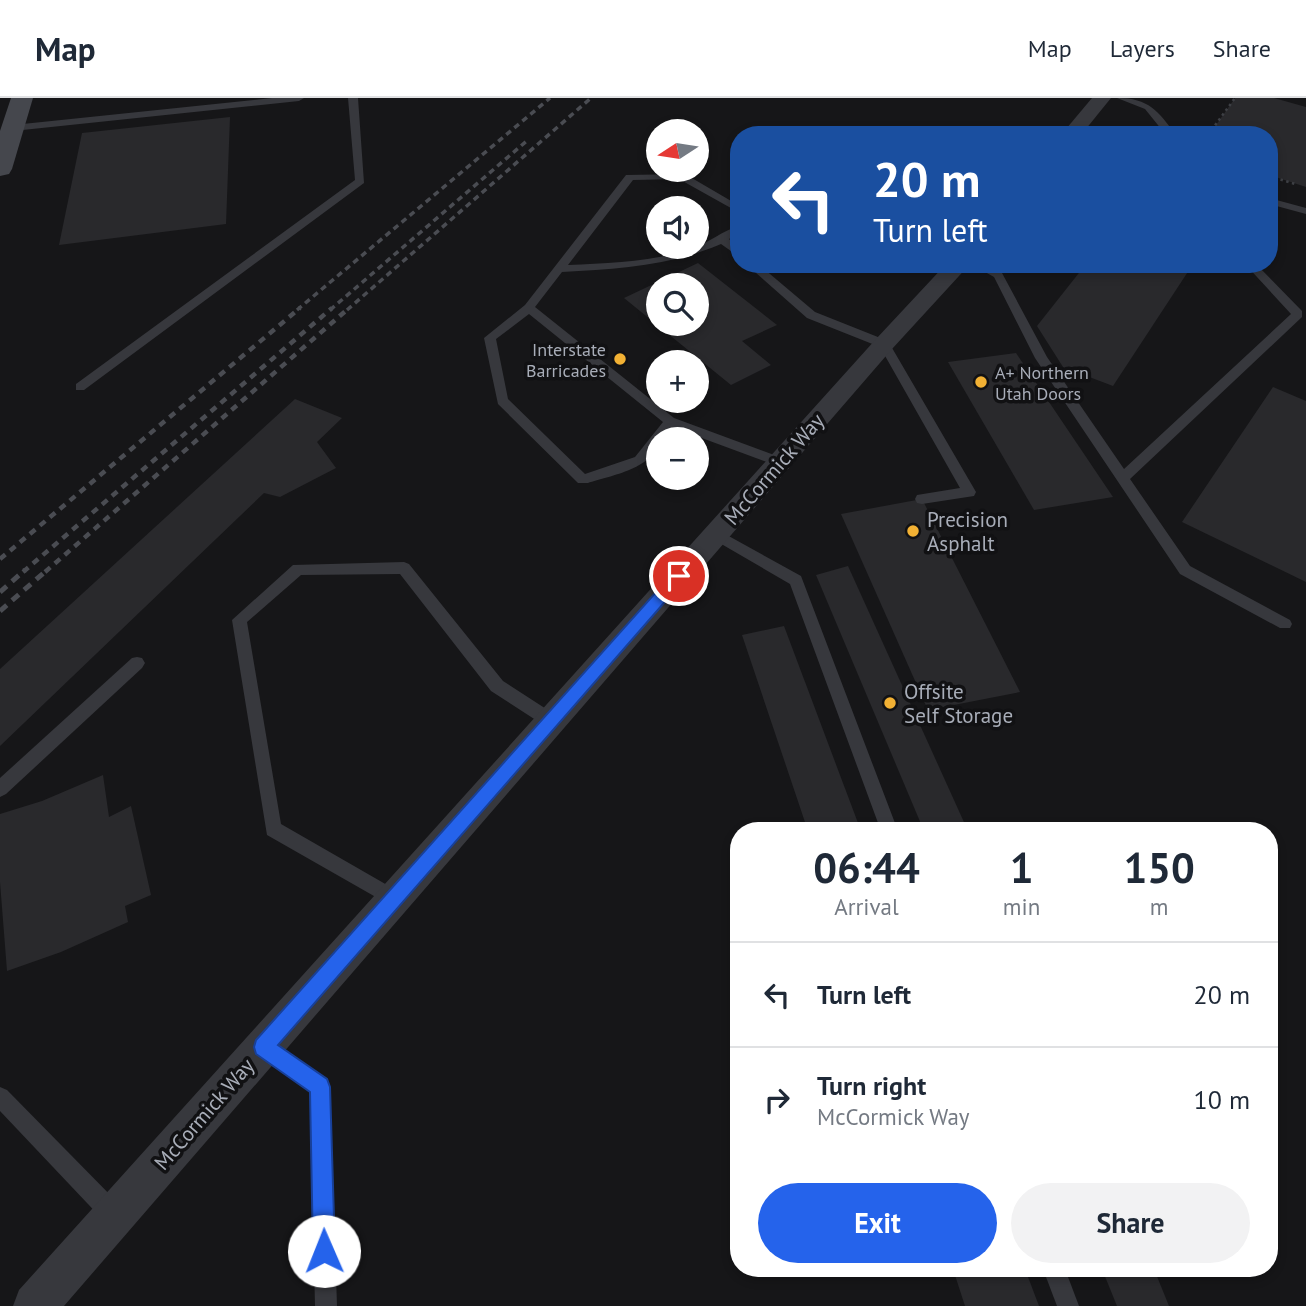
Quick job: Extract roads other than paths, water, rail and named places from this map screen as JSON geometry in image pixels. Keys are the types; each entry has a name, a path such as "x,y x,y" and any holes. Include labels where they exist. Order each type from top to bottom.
{"main road":[{"path":"0,169 22,98"}],"street":[{"path":"1082,126 1102,98"},
{"name":"McCormick Way","path":"35,1306 884,344 951,273"}],"lane":[{"path":"13,128 299,98"},
{"path":"80,387 360,181 353,98"},
{"path":"1122,98 1148,107 1164,126"},
{"path":"670,421 640,460 583,480 502,401 490,338 529,308 630,177 681,176 730,204"},
{"path":"1278,203 1306,211"},
{"path":"559,269 649,263 723,240 730,235"},
{"path":"723,240 730,246"},
{"path":"762,273 811,315 884,344 969,492 922,499"},
{"path":"994,273 998,275 1041,358 1185,570 1285,624"},
{"path":"1123,478 1298,314 1259,273"},
{"path":"529,308 670,421 780,462"},
{"path":"716,534 796,580 887,822"},
{"path":"395,899 273,828 240,620 298,569 404,568 497,685 551,721"},
{"path":"0,789 137,663"},
{"path":"263,1047 320,1087 326,1306"},
{"path":"0,1097 115,1216"},
{"path":"1057,1277 1068,1306"}],"railway":[{"path":"297,310 550,98"},
{"path":"347,310 591,98"},
{"path":"330,310 529,139"},
{"path":"0,559 300,308"},
{"path":"23,572 332,308"},
{"path":"45,572 349,308"},
{"path":"0,592 25,570"},
{"path":"0,611 47,570"}],"place":[{"name":"Interstate Barricades","path":"620,359"},
{"name":"A+ Northern Utah Doors","path":"981,382"},
{"name":"Precision Asphalt","path":"913,531"},
{"name":"Offsite Self Storage","path":"890,703"}]}
